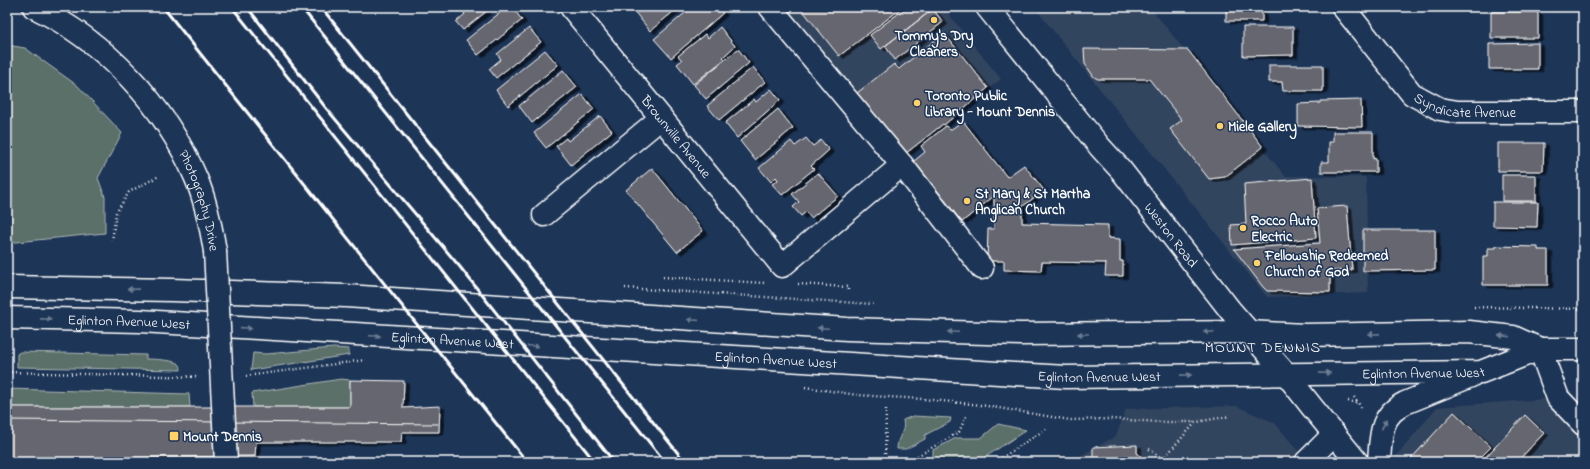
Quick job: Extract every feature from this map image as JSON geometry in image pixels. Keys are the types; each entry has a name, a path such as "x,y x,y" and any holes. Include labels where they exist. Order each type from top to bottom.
{"main road":[{"name":"Photography Drive","path":"34,7 78,34 103,52 132,80 157,108 197,178 209,218 215,251 226,462"},
{"name":"Brownville Avenue","path":"571,7 661,118 781,278"},
{"path":"770,7 902,165 982,268"},
{"name":"Weston Road","path":"987,7 1100,147 1121,170 1248,332 1286,374 1357,462"},
{"name":"Syndicate Avenue","path":"1343,7 1412,94 1440,109 1458,112 1583,112"},
{"path":"544,215 661,118"},
{"path":"781,278 902,165"},
{"name":"Eglinton Avenue West","path":"7,287 172,290 346,296 847,329 1021,334 1248,332 1305,335 1469,332 1513,337 1540,349"},
{"name":"Eglinton Avenue West","path":"7,318 140,321 315,333 1066,377 1481,372 1540,349 1583,349"},
{"path":"1540,349 1558,398 1583,424"},
{"path":"1379,462 1381,429 1388,415 1405,403 1481,372"},
{"path":"1306,462 1334,434"}],"path":[{"path":"112,241 116,213 129,192 159,176"},
{"path":"663,277 781,278 848,287 848,292"},
{"path":"1562,308 1583,309"},
{"path":"241,376 367,360"},
{"path":"7,372 202,378"},
{"path":"803,387 857,395 923,399 981,405 1070,420 1110,419 1161,422 1196,422 1230,416"},
{"path":"1348,401 1358,403"},
{"path":"885,462 886,409"},
{"path":"907,462 959,432 967,414"},
{"path":"1160,462 1196,422"},
{"path":"995,462 1046,428"},
{"path":"1150,449 1167,462"}],"shaded area":[{"path":"773,7 943,7 1001,79 897,163"},
{"path":"1034,7 1150,7 1285,176 1366,177 1368,293 1267,297"},
{"path":"1545,399 1583,433 1583,462 1391,462 1437,407"},
{"path":"1236,406 1275,423 1307,462 1069,462 1116,436 1126,409"}],"green space":[{"path":"7,45 25,48 78,86 122,133 98,178 105,197 105,233 7,243"},
{"path":"333,348 349,349 349,355 251,370 253,353 266,354"},
{"path":"20,352 146,355 146,359 164,360 177,363 180,365 181,370 17,367 17,354"},
{"path":"341,379 350,380 350,407 253,407 252,393"},
{"path":"7,389 189,394 190,407 7,407"},
{"path":"913,416 951,418 950,422 925,435 925,439 906,449 897,449 898,440 904,424 903,420"},
{"path":"998,424 1026,430 978,462 923,462 933,457 933,450 956,438 981,438"}],"building":[{"path":"492,7 463,30 456,22 465,14 460,8"},
{"path":"507,7 512,7 522,20 478,55 466,40"},
{"path":"638,7 679,7 650,31 634,11"},
{"path":"692,7 696,7 698,9 701,7 718,7 723,13 671,58 654,39"},
{"path":"800,7 903,7 839,56"},
{"path":"907,7 931,7 933,9 881,49 870,35"},
{"path":"1226,7 1262,7 1262,21 1226,21"},
{"path":"1498,7 1545,7 1545,8"},
{"path":"933,9 943,22 895,60 885,46"},
{"path":"1491,12 1538,12 1538,38 1491,38"},
{"path":"720,27 735,46 723,57 725,59 693,84 677,64 682,60 678,56 705,34 708,38"},
{"path":"1243,27 1293,27 1293,55 1243,56"},
{"path":"529,28 541,42 496,78 489,69 501,59 497,54"},
{"name":"Toronto Public Library - Mount Dennis","path":"944,33 988,88 944,125 943,124 905,154 857,93 894,64 899,69"},
{"path":"1538,43 1538,69 1489,69 1489,44"},
{"path":"738,49 749,63 706,99 694,85"},
{"path":"1084,49 1188,50 1263,147 1225,177 1209,179 1170,129 1182,120 1149,79 1098,79 1094,77 1085,64"},
{"path":"545,50 558,65 508,106 496,90"},
{"path":"1269,65 1323,65 1323,91 1283,91 1282,82 1269,82"},
{"path":"753,67 765,82 719,120 707,106"},
{"path":"563,70 577,87 532,123 519,106"},
{"path":"771,89 780,100 737,138 725,123 754,99 756,102"},
{"path":"582,94 594,109 546,148 534,133"},
{"path":"1361,100 1362,127 1298,126 1298,104 1320,103 1320,101"},
{"path":"778,109 793,128 755,160 740,141"},
{"path":"600,116 612,131 571,165 556,146 566,138 568,141"},
{"name":"St Mary & St Martha Anglican Church","path":"963,121 1007,177 1024,165 1044,190 1022,207 1022,223 1108,225 1108,238 1120,239 1120,261 1123,261 1123,276 1105,276 1106,263 1042,262 1041,271 1004,270 1004,261 987,261 988,229 994,229 994,196 962,222 914,161 925,152 921,146 946,126 950,130"},
{"path":"1333,132 1373,132 1373,159 1376,158 1376,172 1321,172 1321,162 1329,162 1329,142 1333,142"},
{"path":"806,138 813,146 821,140 829,150 811,166 814,169 782,195 772,184 778,180 776,177 771,182 759,168 791,141 795,146"},
{"path":"1498,143 1544,143 1543,171 1498,171"},
{"path":"652,168 703,231 677,252 626,190"},
{"path":"818,173 838,196 811,218 806,212 801,216 793,207 799,202 792,194"},
{"path":"1502,175 1536,175 1536,201 1502,201"},
{"path":"1312,178 1316,238 1232,245 1231,225 1246,224 1244,184"},
{"path":"1493,202 1538,202 1537,227 1493,226"},
{"path":"1347,206 1352,270 1330,271 1330,292 1267,291 1234,249 1320,243 1317,208"},
{"path":"1363,230 1435,230 1435,270 1363,271"},
{"path":"1496,246 1538,247 1538,250 1548,250 1548,285 1483,285 1483,256 1488,256 1488,248 1496,248"},
{"path":"350,380 404,381 403,408 440,406 439,432 402,432 401,442 256,442 255,456 7,459 7,407 350,407"},
{"path":"1454,412 1491,447 1476,462 1408,462"},
{"path":"1525,415 1544,433 1517,462 1481,462"},
{"path":"1137,445 1137,453 1148,462 1093,462 1093,447"}],"tram line":[{"path":"7,420 438,424"},
{"path":"7,462 54,462"}],"railway":[{"path":"163,7 527,462"},
{"path":"232,7 595,462"},
{"path":"247,7 326,108 460,267 614,462"},
{"path":"301,7 665,462"},
{"path":"321,7 685,462"}],"place":[{"name":"Tommy's Dry Cleaners","path":"934,20"},
{"name":"Toronto Public Library - Mount Dennis","path":"917,103"},
{"name":"Miele Gallery","path":"1220,126"},
{"name":"St Mary & St Martha Anglican Church","path":"967,201"},
{"name":"Rocco Auto Electric","path":"1243,228"},
{"name":"Fellowship Redeemed Church of God","path":"1257,263"},
{"name":"Mount Dennis","path":"174,436"}],"district":[{"name":"MOUNT DENNIS","path":"1263,347"}]}
